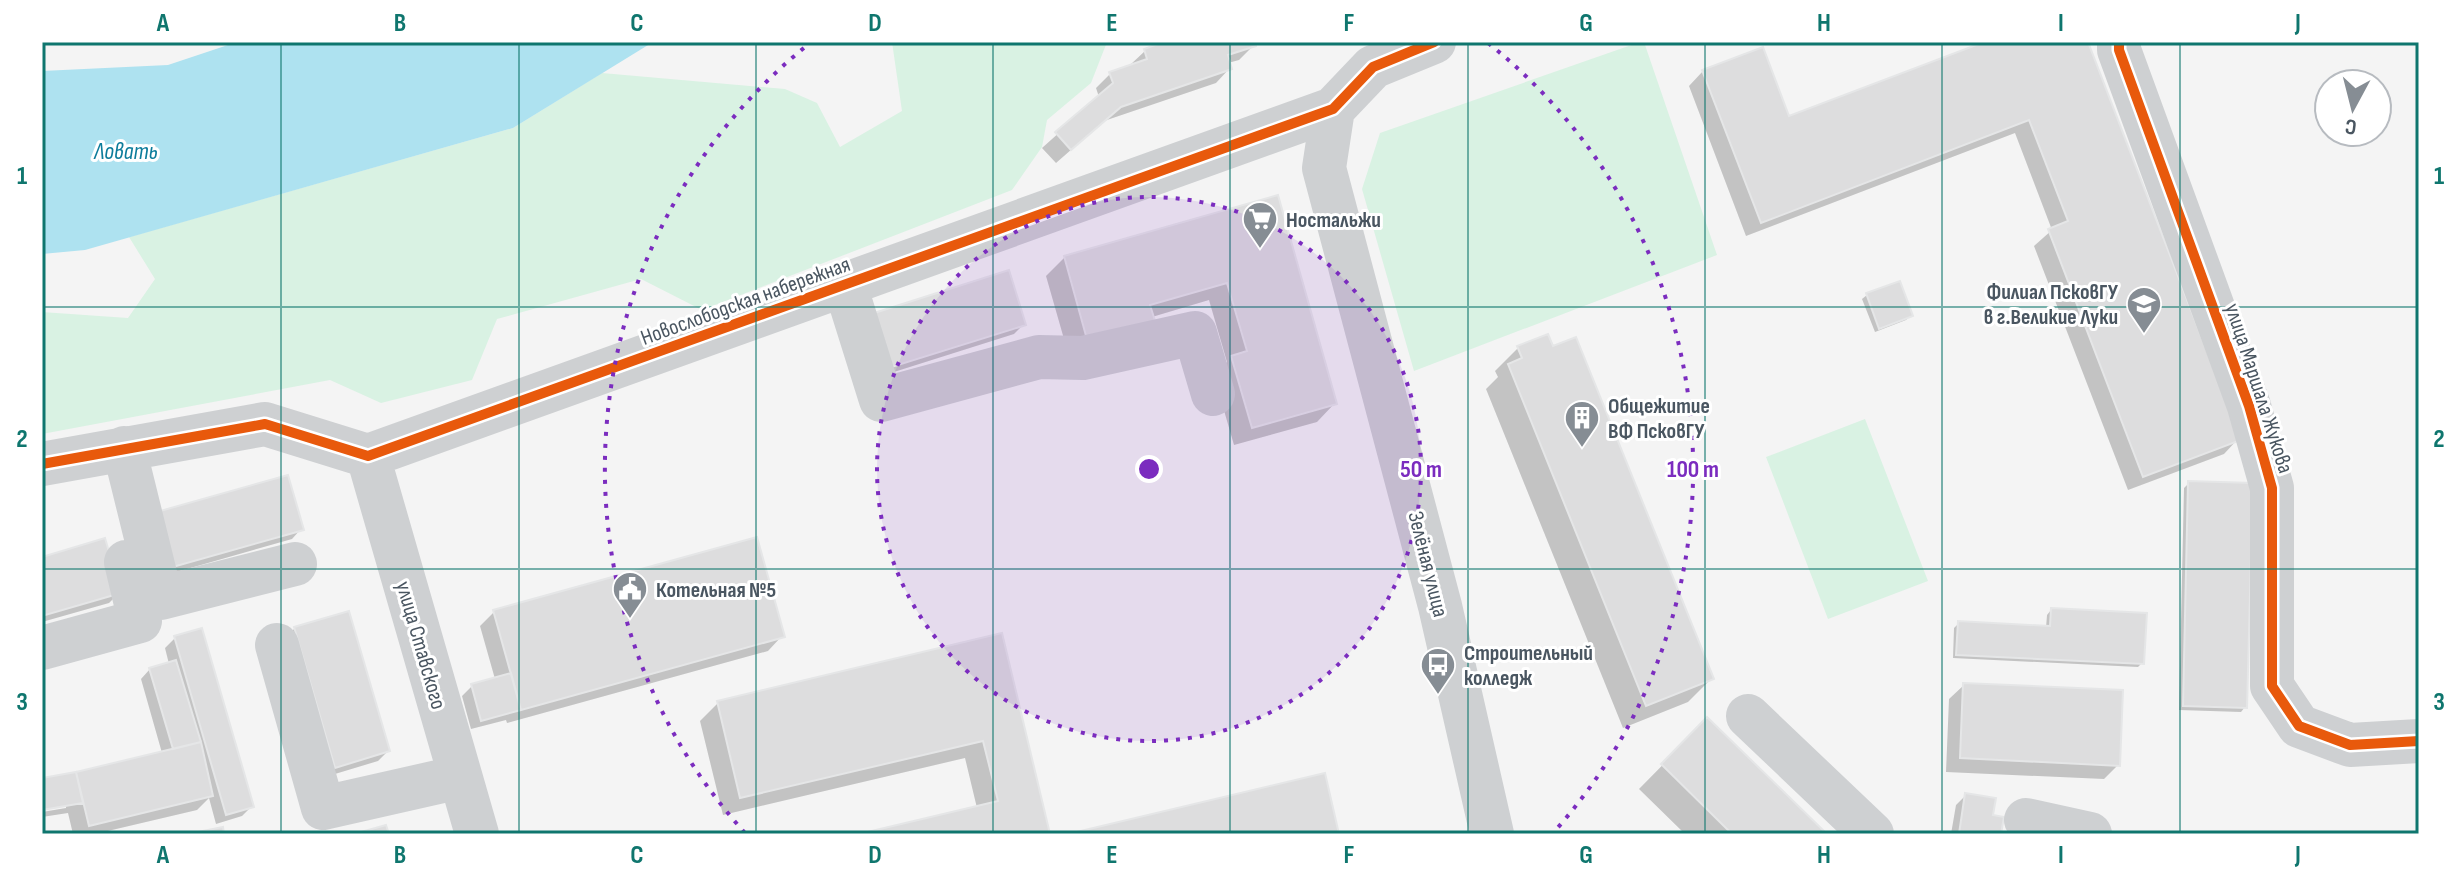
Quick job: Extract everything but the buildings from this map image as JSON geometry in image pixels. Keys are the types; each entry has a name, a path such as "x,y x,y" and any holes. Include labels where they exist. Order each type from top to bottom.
{"street":[{"name":"Новослободская набережная","path":"368,456 1333,109 1373,67 1434,42"},
{"name":"улица Маршала Жукова","path":"2119,42 2119,50 2249,406 2272,488 2272,686 2299,726 2350,745 2419,741"},
{"name":"Зелёная улица","path":"1333,109 1324,168 1440,606 1492,834"},
{"path":"845,285 881,400 1039,357 1083,358 1195,333 1213,394"},
{"path":"42,464 265,424 368,456"},
{"path":"112,452 161,598 295,564"},
{"path":"42,648 140,621 112,452"},
{"name":"улица Ставского","path":"368,456 477,834"},
{"path":"277,645 323,808 460,777"},
{"path":"1748,716 1872,834"},
{"path":"2026,820 2090,834"}],"green space":[{"path":"892,42 1107,42 1091,83 1047,120 1042,147 1012,190 702,310 641,279 497,319 472,380 381,403 330,380 42,434 42,312 128,318 155,279 129,237 513,128 602,73 785,89 817,103 840,147 902,111"},
{"path":"1644,42 1717,255 1414,371 1362,189 1380,133"},
{"path":"1865,419 1928,581 1828,619 1766,457"}],"water":[{"name":"Ловать","path":"237,42 653,42 513,128 85,250 42,254 42,71 168,65"}],"cycle path":[{"path":"42,464 265,424 368,456 1333,109 1373,67 1434,42"},
{"path":"2119,42 2119,50 2249,406 2272,488 2272,686 2299,726 2350,745 2419,741"}],"place":[{"name":"Ностальжи","path":"1260,250"},
{"name":"Филиал ПсковГУ в г.Великие Луки","path":"2144,335"},
{"name":"Общежитие ВФ ПсковГУ","path":"1582,449"},
{"name":"Котельная №5","path":"630,620"},
{"name":"Строительный колледж","path":"1438,696"}]}
